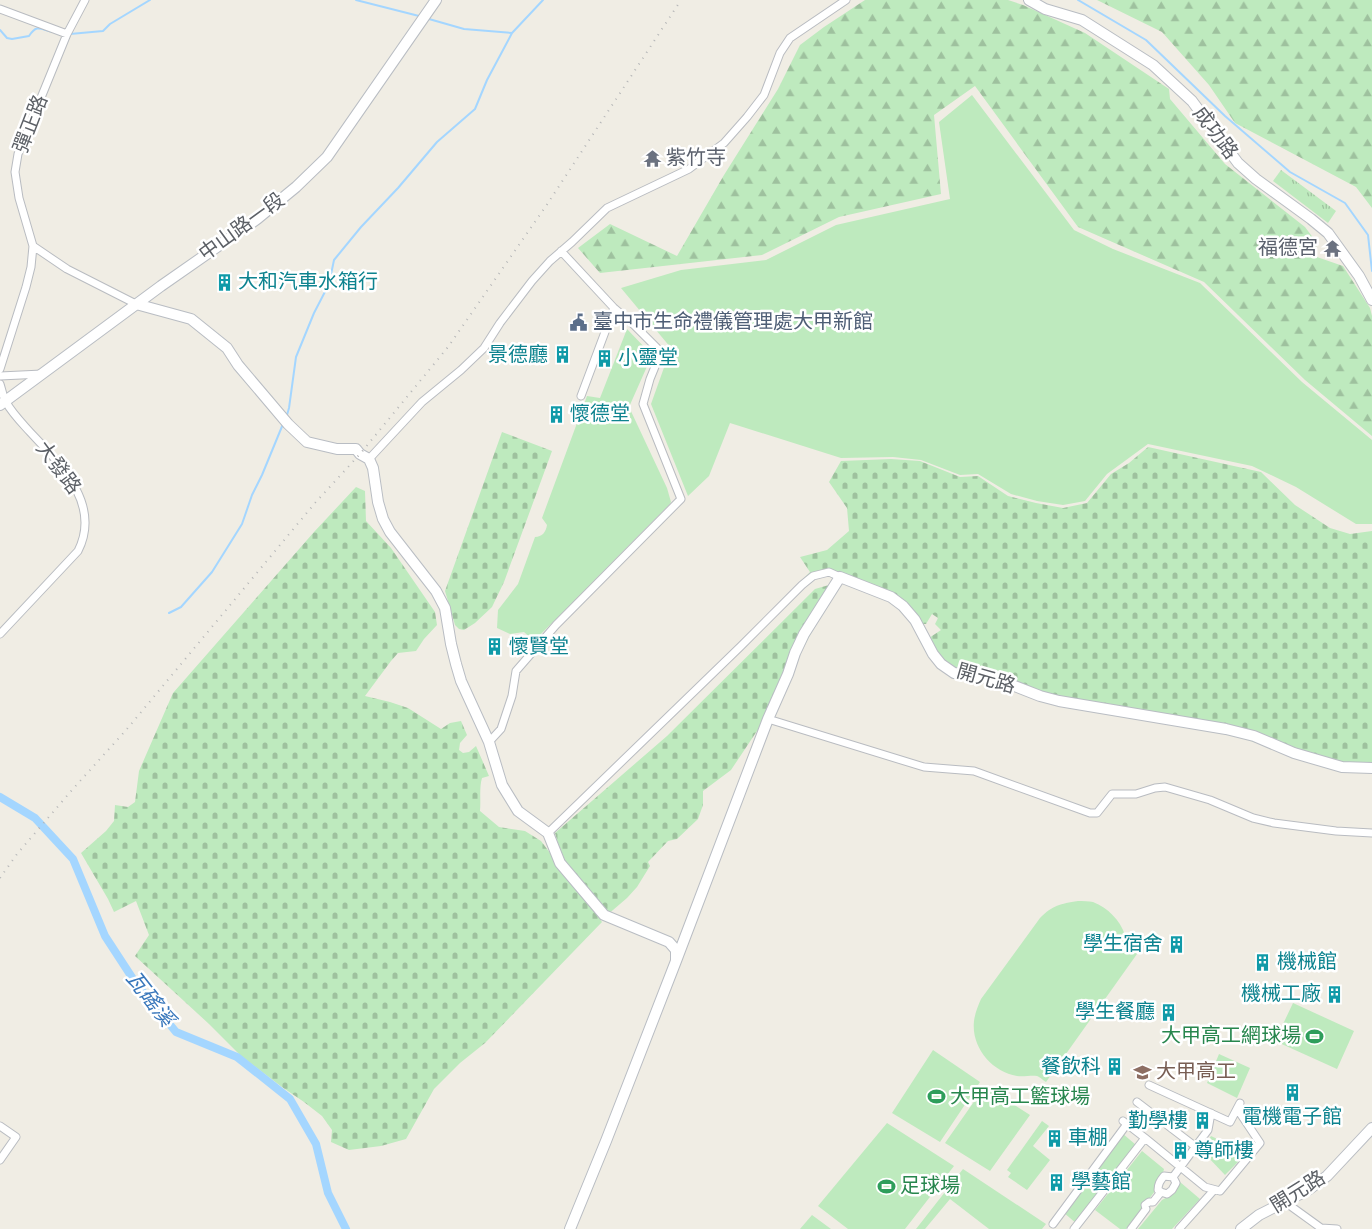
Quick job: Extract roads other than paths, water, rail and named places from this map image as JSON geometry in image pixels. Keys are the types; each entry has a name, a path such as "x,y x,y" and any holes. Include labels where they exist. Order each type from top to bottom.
{"street":[{"name":"彈正路","path":"0,369 26,287 31,267 33,246 19,198 15,172 18,154 67,34 85,0"},
{"name":"中山路一段","path":"2,403 136,304 257,219 296,187 327,157 436,0"},
{"path":"369,459 422,402 484,348 500,323 532,281 550,261 607,208 689,169 724,143 747,118 764,95 780,53 790,38 846,0"},
{"name":"成功路","path":"1030,0 1045,8 1082,20 1153,65 1192,101 1238,163 1256,179 1328,233 1359,276 1372,300"},
{"path":"0,9 67,34"},
{"path":"33,246 67,269 136,304 191,319 227,348 238,365 284,420 307,442 337,449 356,449 360,454 369,459 373,468 378,502 383,519 390,532 436,591 445,608 451,644 459,672 489,742 502,785 518,810 548,833 560,863 604,915 669,942 676,950 676,961"},
{"path":"489,742 501,729 512,696 516,671 556,625 681,499 643,404 661,352 614,308 561,251"},
{"path":"581,396 614,308"},
{"path":"0,376 43,374"},
{"path":"0,384 2,403"},
{"name":"大發路","path":"0,634 78,551 85,526 82,501 72,481 48,451 2,403"},
{"path":"548,833 802,585 813,576 829,572 840,578 804,634 768,719 676,961 570,1229"},
{"name":"開元路","path":"840,578 891,597 903,606 915,620 941,664 954,673 997,679 1040,696 1059,701 1226,729 1254,736 1294,753 1342,767 1372,768"},
{"path":"768,719 924,767 974,771 1090,813 1097,813 1112,794 1136,794 1154,788 1165,787 1210,800 1253,818 1274,823 1336,831 1372,833"},
{"path":"1053,1224 1126,1122 1206,1187 1220,1191 1260,1143 1238,1110 1240,1103 1230,1122 1149,1085"},
{"path":"1137,1102 1196,1147"},
{"path":"1172,1177 1208,1130 1211,1113"},
{"path":"0,1126 16,1137 0,1160"},
{"name":"開元路","path":"1241,1229 1259,1215 1308,1190 1327,1176 1372,1128"},
{"path":"1074,1229 1145,1138"},
{"path":"1164,1176 1172,1177 1176,1183 1172,1190 1167,1194 1158,1190 1159,1183 1164,1176"},
{"path":"1179,1229 1214,1190"},
{"path":"1130,1229 1146,1210 1145,1206 1149,1202 1153,1202 1161,1192"},
{"path":"1285,1202 1321,1228 1337,1229"}],"waterway":[{"path":"70,34 103,31 110,24 150,0"},
{"path":"356,0 419,16"},
{"path":"287,415 296,357 314,313 329,284 334,260 437,142 475,109 487,80 512,33 543,0"},
{"path":"1078,0 1146,40 1225,116 1290,172 1345,203 1368,235 1372,271"},
{"path":"429,19 464,29 512,33"},
{"path":"0,30 7,38 12,39 29,36 37,29 53,32"},
{"path":"169,613 181,607 212,572 242,524 252,495 283,424"},
{"name":"瓦磘溪","path":"0,797 35,818 73,859 105,936 135,982 176,1032 237,1057 290,1099 316,1144 328,1193 346,1229"}],"railway":[{"path":"0,878 17,854 127,729 448,347 546,206 681,0"}],"place":[{"name":"紫竹寺","path":"652,158"},
{"name":"福德宮","path":"1332,248"},
{"name":"大和汽車水箱行","path":"224,282"},
{"name":"臺中市生命禮儀管理處大甲新館","path":"579,322"},
{"name":"景德廳","path":"562,355"},
{"name":"小靈堂","path":"604,358"},
{"name":"懷德堂","path":"556,414"},
{"name":"懷賢堂","path":"495,647"},
{"name":"學生宿舍","path":"1177,944"},
{"name":"機械館","path":"1263,962"},
{"name":"機械工廠","path":"1335,994"},
{"name":"學生餐廳","path":"1169,1012"},
{"name":"大甲高工網球場","path":"1315,1036"},
{"name":"餐飲科","path":"1115,1067"},
{"name":"大甲高工","path":"1142,1072"},
{"name":"電機電子館","path":"1292,1093"},
{"name":"大甲高工籃球場","path":"936,1097"},
{"name":"勤學樓","path":"1202,1121"},
{"name":"車棚","path":"1054,1138"},
{"name":"尊師樓","path":"1180,1151"},
{"name":"學藝館","path":"1057,1182"},
{"name":"足球場","path":"886,1186"}]}
